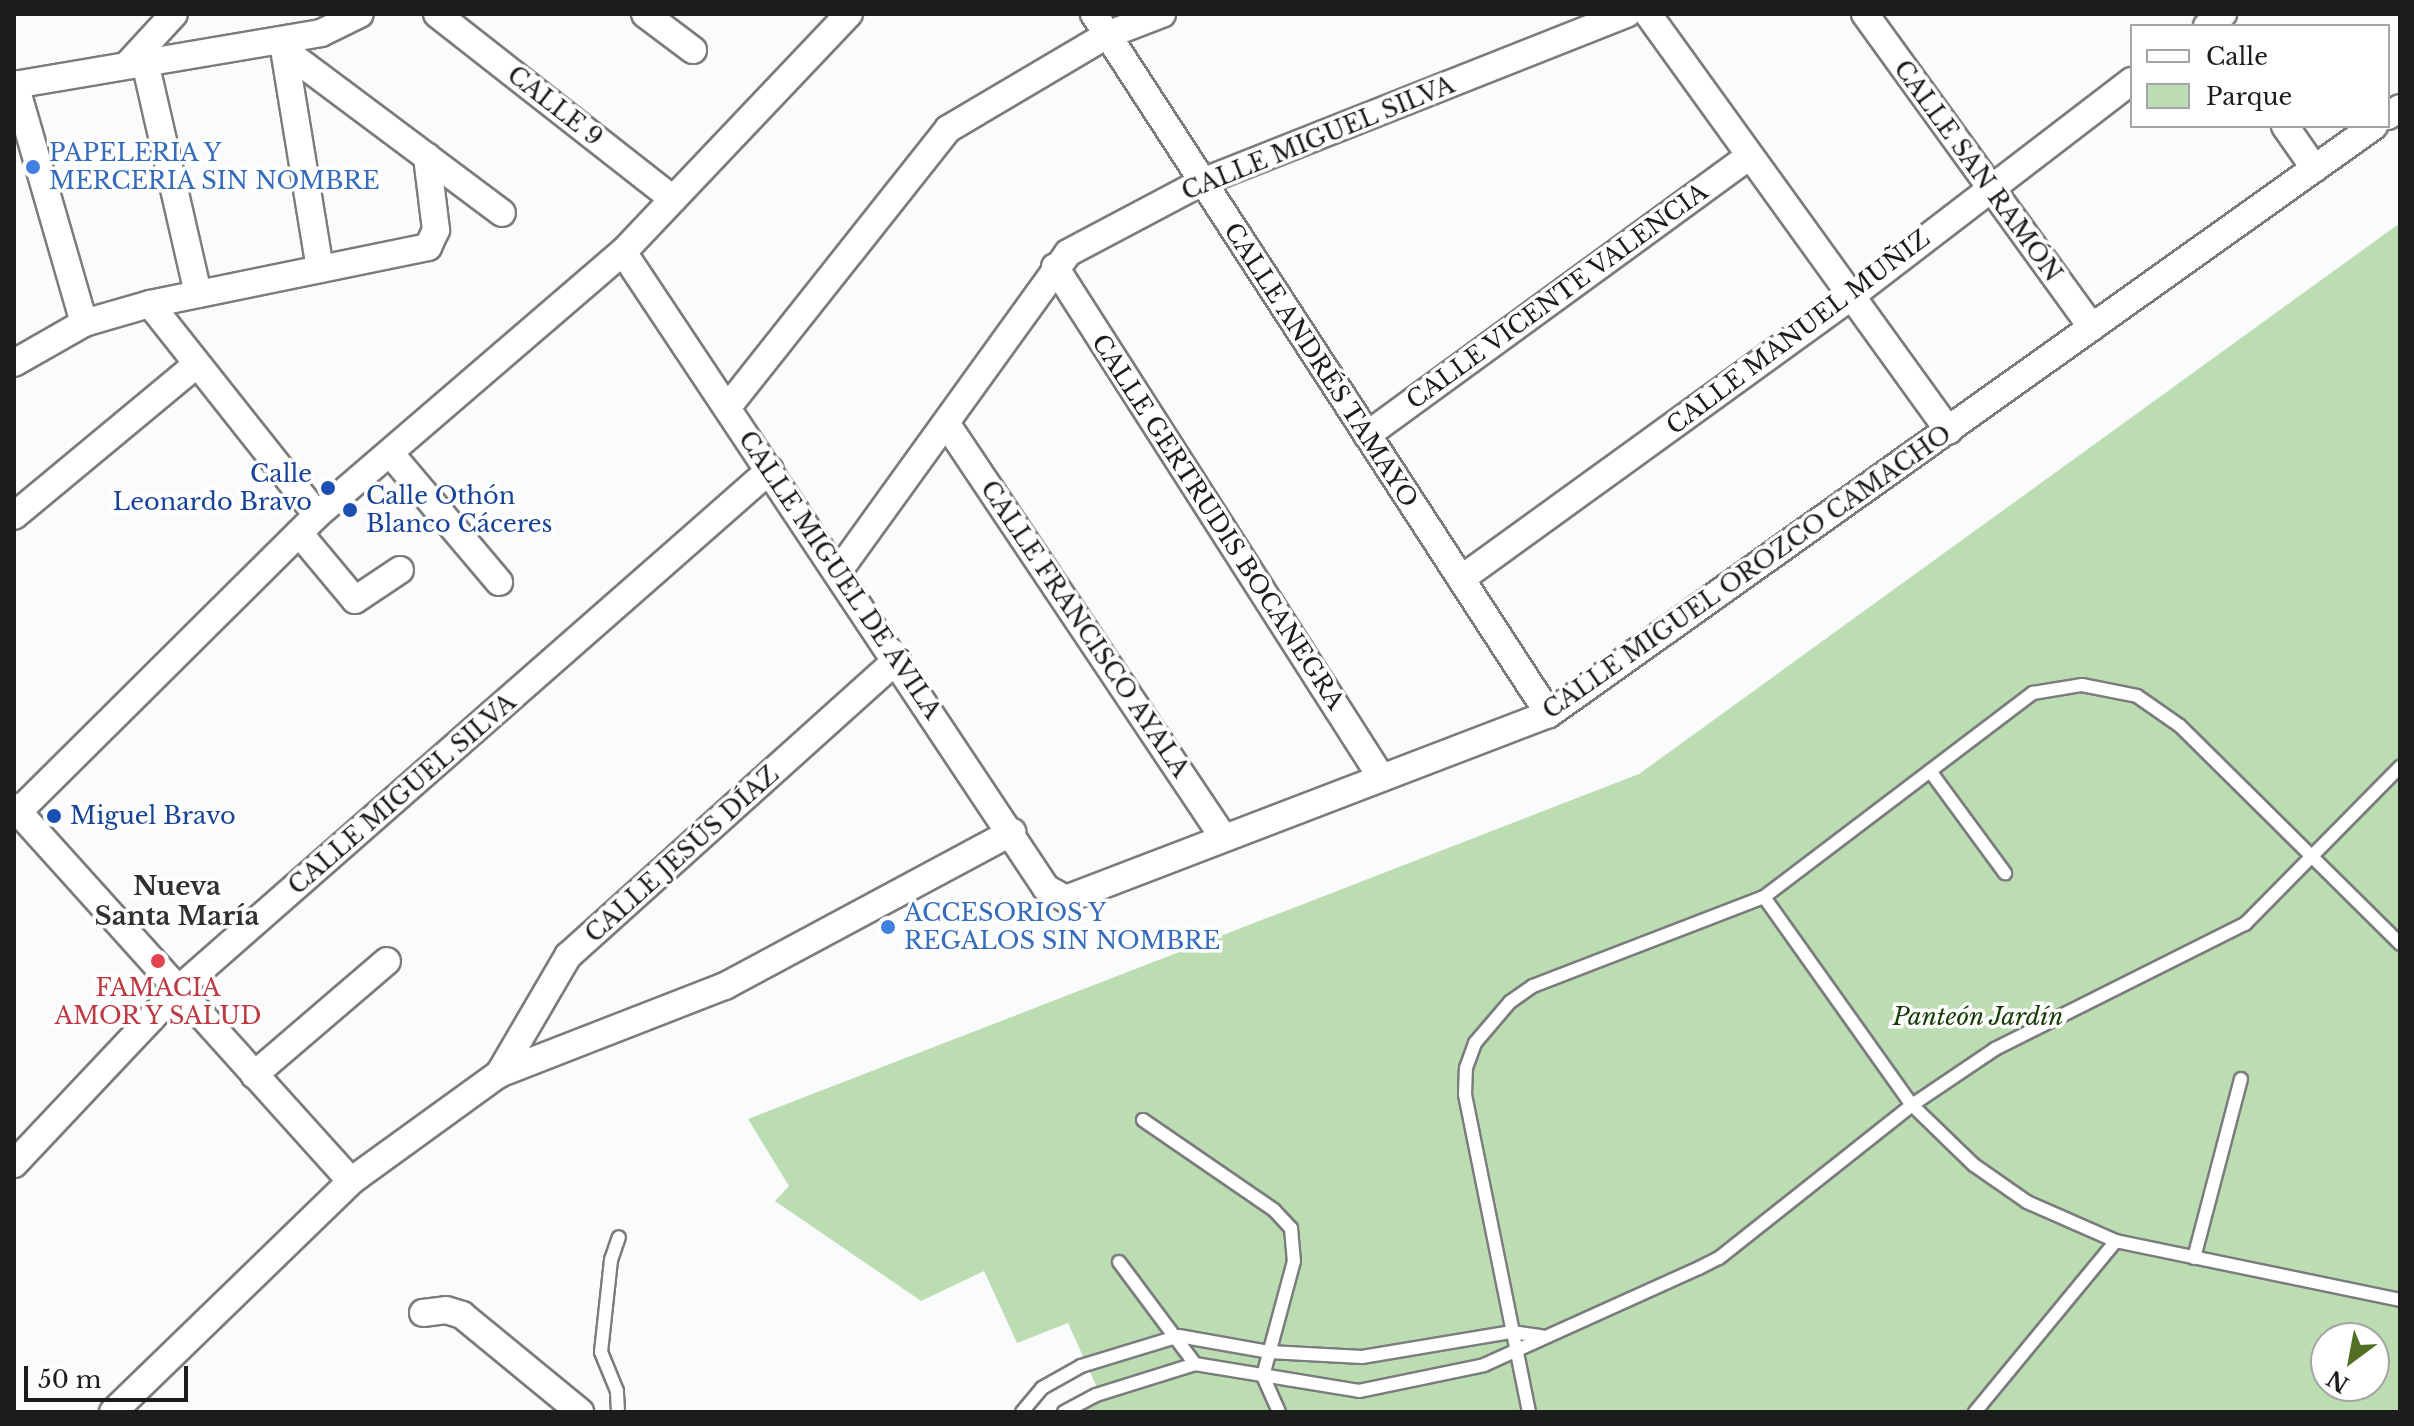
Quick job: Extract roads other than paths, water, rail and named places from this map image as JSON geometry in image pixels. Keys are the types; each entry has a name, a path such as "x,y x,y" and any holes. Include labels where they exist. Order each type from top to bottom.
{"street":[{"path":"136,63 174,14"},
{"path":"84,323 14,84 136,63 283,44 321,33 360,14"},
{"name":"CALLE 9","path":"437,14 673,199"},
{"path":"645,14 693,50"},
{"path":"351,1181 180,988 15,812 308,524 623,252 849,14"},
{"path":"727,408 948,129 1101,24 1162,14"},
{"name":"CALLE MIGUEL SILVA","path":"838,572 1068,253 1202,182 1627,14"},
{"path":"1648,14 1747,158 1949,431"},
{"name":"CALLE SAN RAMÓN","path":"1865,14 2092,328"},
{"name":"CALLE ANDRÉS TAMAYO","path":"1101,24 1549,714"},
{"path":"283,44 502,213"},
{"path":"283,44 320,269"},
{"path":"136,63 198,294"},
{"name":"CALLE MANUEL MUÑIZ","path":"1461,579 1850,297 2130,82"},
{"path":"2286,128 2315,169"},
{"name":"CALLE MIGUEL OROZCO CAMACHO","path":"1057,898 1073,898 1223,836 1549,714 2371,128"},
{"path":"14,363 84,323 150,304 420,250 432,243 436,230 427,157"},
{"name":"CALLE VICENTE VALENCIA","path":"1367,435 1747,158"},
{"name":"CALLE MIGUEL DE ÁVILA","path":"623,252 1057,898"},
{"name":"CALLE GERTRUDIS BOCANEGRA","path":"1055,267 1381,777"},
{"path":"150,304 308,524 355,600 400,570"},
{"path":"14,516 196,365"},
{"name":"CALLE FRANCISCO AYALA","path":"946,423 1223,836"},
{"path":"390,453 499,582"},
{"name":"CALLE MIGUEL SILVA","path":"14,1164 180,988 770,470"},
{"name":"CALLE JESÚS DÍAZ","path":"499,1074 568,956 897,660"},
{"path":"113,1412 351,1181 499,1074 725,986 1012,832"},
{"path":"254,1075 387,961"},
{"path":"423,1313 446,1310 462,1315 580,1412"}],"lane":[{"path":"1529,1412 1465,1094 1466,1068 1475,1043 1510,1002 1533,986 1764,897 2033,693 2082,685 2137,696 2180,726 2400,944"},
{"path":"1064,1412 1096,1395 1195,1364 1368,1391 1484,1365 1719,1258 1912,1105 1995,1049 2245,924 2400,767"},
{"path":"1930,771 2005,873"},
{"path":"1764,897 1912,1105 2001,1186 2059,1219 2116,1241 2400,1300"},
{"path":"2194,1258 2241,1079"},
{"path":"1143,1120 1274,1210 1291,1228 1294,1261 1263,1376 1279,1412"},
{"path":"618,1412 617,1391 601,1352 611,1260 619,1237"},
{"path":"1975,1412 2116,1241"},
{"path":"1119,1262 1179,1336 1195,1364"},
{"path":"1022,1412 1042,1388 1081,1366 1179,1336 1269,1352 1362,1357 1512,1332 1542,1336"}],"place":[{"name":"PAPELERIA Y MERCERIA SIN NOMBRE","path":"33,167"},
{"name":"Calle Leonardo Bravo","path":"328,488"},
{"name":"Calle Othón Blanco Cáceres","path":"350,510"},
{"name":"Miguel Bravo","path":"54,816"},
{"name":"ACCESORIOS Y REGALOS SIN NOMBRE","path":"888,927"},
{"name":"FAMACIA AMOR Y SALUD","path":"158,961"}],"district":[{"name":"Nueva Santa María","path":"177,902"}],"park label":[{"name":"Panteón Jardín","path":"1978,1017"}]}
